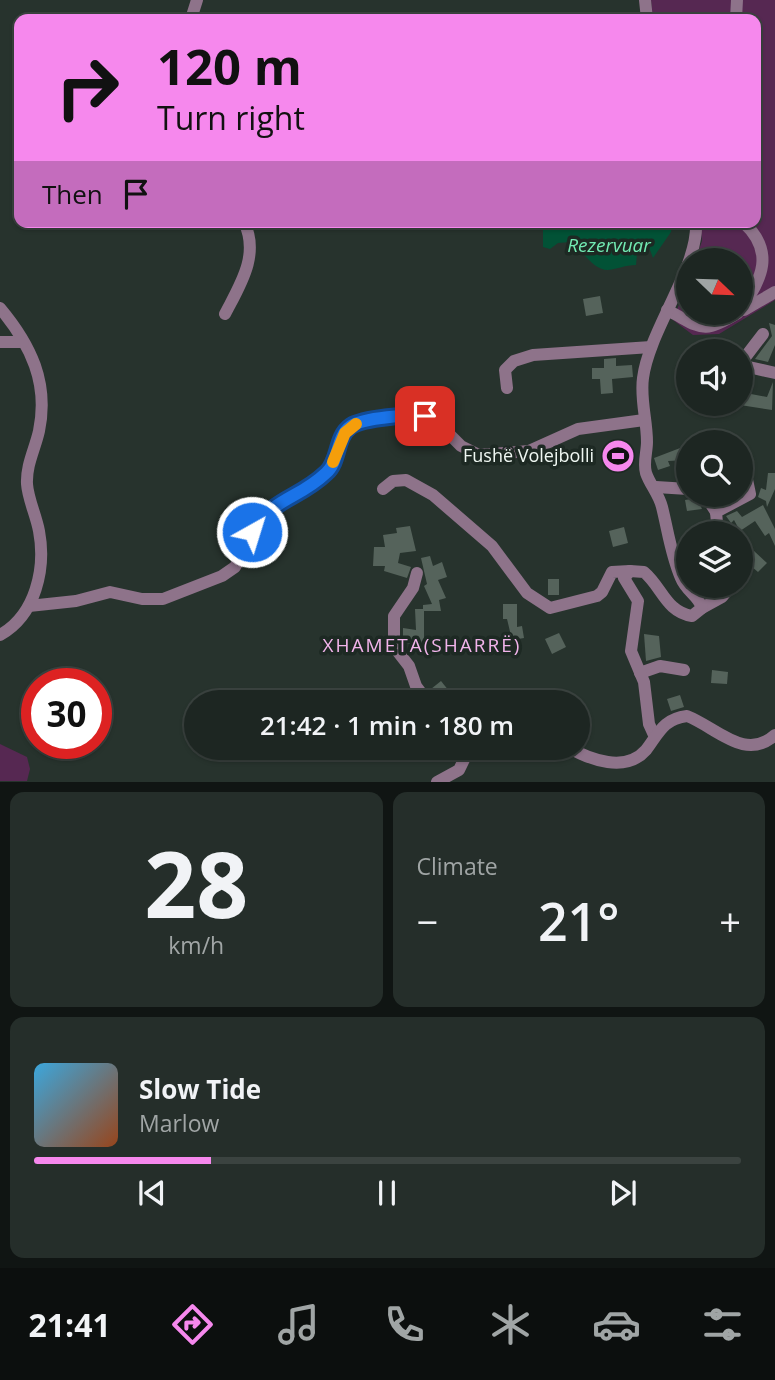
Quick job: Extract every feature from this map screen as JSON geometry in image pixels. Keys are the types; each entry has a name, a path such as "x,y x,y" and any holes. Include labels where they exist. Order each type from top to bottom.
{"street":[{"path":"225,314 250,259 251,245 246,228"},
{"path":"695,228 693,244 652,346 643,381 646,472 656,487 667,537 681,579 700,600 702,608"},
{"path":"750,228 758,235 764,255 760,276 753,288"},
{"path":"753,304 775,292"},
{"path":"0,308 39,371 43,401 27,473 27,487 40,534 41,554 37,586 21,619 0,635"},
{"path":"667,310 676,315"},
{"path":"694,326 699,329 716,326"},
{"path":"753,347 763,334"},
{"path":"0,342 23,342"},
{"path":"507,388 503,376 505,370 522,357 652,346"},
{"path":"753,367 775,373"},
{"path":"29,606 76,601 110,592 163,599 222,576 235,567 269,508 291,498 327,472 345,433 360,422 425,416 439,424 461,446 479,455 529,451 578,429 644,420"},
{"path":"383,489 393,481 406,480 433,495 492,546 527,593 551,608 597,596 602,592 612,572 640,570 649,576 676,612 692,616 720,598"},
{"path":"656,487 676,488"},
{"path":"713,507 717,521"},
{"path":"716,512 725,507"},
{"path":"630,571 624,578 625,583 638,604 632,651 640,673 649,724 654,735"},
{"path":"417,573 412,588 394,616 394,639 395,648 409,666 419,690"},
{"path":"640,673 660,666 684,670"},
{"path":"590,757 598,761 626,761 644,752 667,721 687,716 741,745 765,743 775,735"},
{"path":"438,782 459,770 462,760"}],"shaded area":[{"path":"651,0 775,0 775,300 753,313 753,248 700,248 701,228 761,228 761,14 652,14"},
{"path":"681,326 732,326 719,334 693,335"},
{"path":"0,744 21,754 21,759 28,759 30,769 27,781 0,781"}],"water":[{"name":"Rezervuar","path":"543,228 672,228 653,258 650,250 643,248 637,254 636,265 608,270 597,267 571,242 558,243 550,249 543,247"}],"building":[{"path":"600,296 603,313 586,316 583,299"},
{"path":"769,323 775,325 775,345 768,362 755,359 772,336"},
{"path":"616,358 616,366 632,365 633,377 612,379 613,393 601,394 600,379 592,379 592,368 604,368 604,359"},
{"path":"773,382 772,410 753,407 753,394 767,397"},
{"path":"676,450 676,461 668,461 670,466 658,470 654,458"},
{"path":"768,473 775,473 775,489 767,507 766,501 758,497 761,488 766,490"},
{"path":"763,505 775,529 775,546 769,533 765,536 755,521 730,521 726,516 737,511 742,517"},
{"path":"686,507 702,509 687,511"},
{"path":"410,526 416,551 400,553 398,563 411,567 407,578 384,571 385,566 373,566 374,547 385,547 383,535 397,533 396,528"},
{"path":"624,527 628,543 613,547 609,531"},
{"path":"753,552 767,563 758,572 753,568"},
{"path":"430,556 433,566 442,562 447,577 438,580 446,598 439,600 441,611 424,611 424,644 403,644 403,628 416,630 415,609 423,609 423,605 432,604 424,586 427,584 421,558"},
{"path":"548,579 559,579 559,595 548,595"},
{"path":"503,604 517,604 517,627 522,626 524,638 512,640 507,619 503,619"},
{"path":"559,633 566,647 552,654 545,639"},
{"path":"644,634 659,636 661,657 646,661"},
{"path":"712,670 728,672 727,684 711,683"},
{"path":"441,681 448,690 432,690"},
{"path":"680,695 684,707 671,711 667,699"}],"slow traffic":[{"path":"333,462 345,433 356,424"}],"place":[{"name":"Fushë Volejbolli","path":"618,456"}],"district":[{"name":"XHAMETA(SHARRË)","path":"422,645"}],"route":[{"path":"252,532 269,508 291,498 327,472 341,440 351,426 372,420 425,416"}]}
